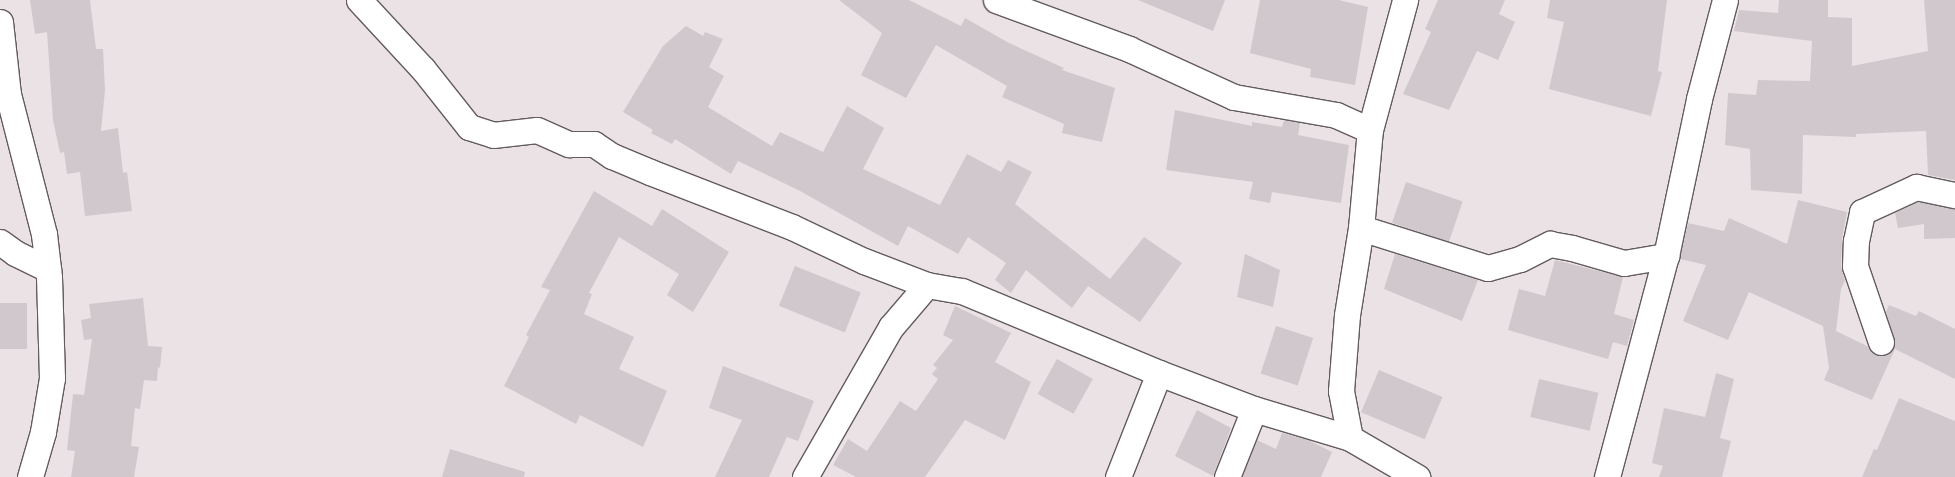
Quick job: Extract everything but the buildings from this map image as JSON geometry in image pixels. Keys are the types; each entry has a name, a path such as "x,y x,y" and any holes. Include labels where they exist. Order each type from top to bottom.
{"street":[{"path":"359,0 423,70 469,127 493,135 537,130 570,144 594,144 612,156 792,227 864,261 927,285 962,291 1159,373 1254,408 1350,438 1417,477"},
{"path":"996,0 1129,49 1234,97 1336,115 1370,130"},
{"path":"1350,438 1341,391 1347,315 1361,228 1370,130 1404,0"},
{"path":"1606,477 1666,256 1699,100 1725,0"},
{"path":"0,22 8,94 36,197 44,234 48,268 52,378 43,432 30,477"},
{"path":"1882,342 1856,266 1856,241 1862,212 1916,187 1955,195"},
{"path":"1361,228 1488,268 1520,259 1550,244 1624,262 1666,256"},
{"path":"0,242 15,253 48,268"},
{"path":"805,477 891,327 927,285"},
{"path":"1118,477 1159,373"},
{"path":"1227,477 1254,408"}]}
